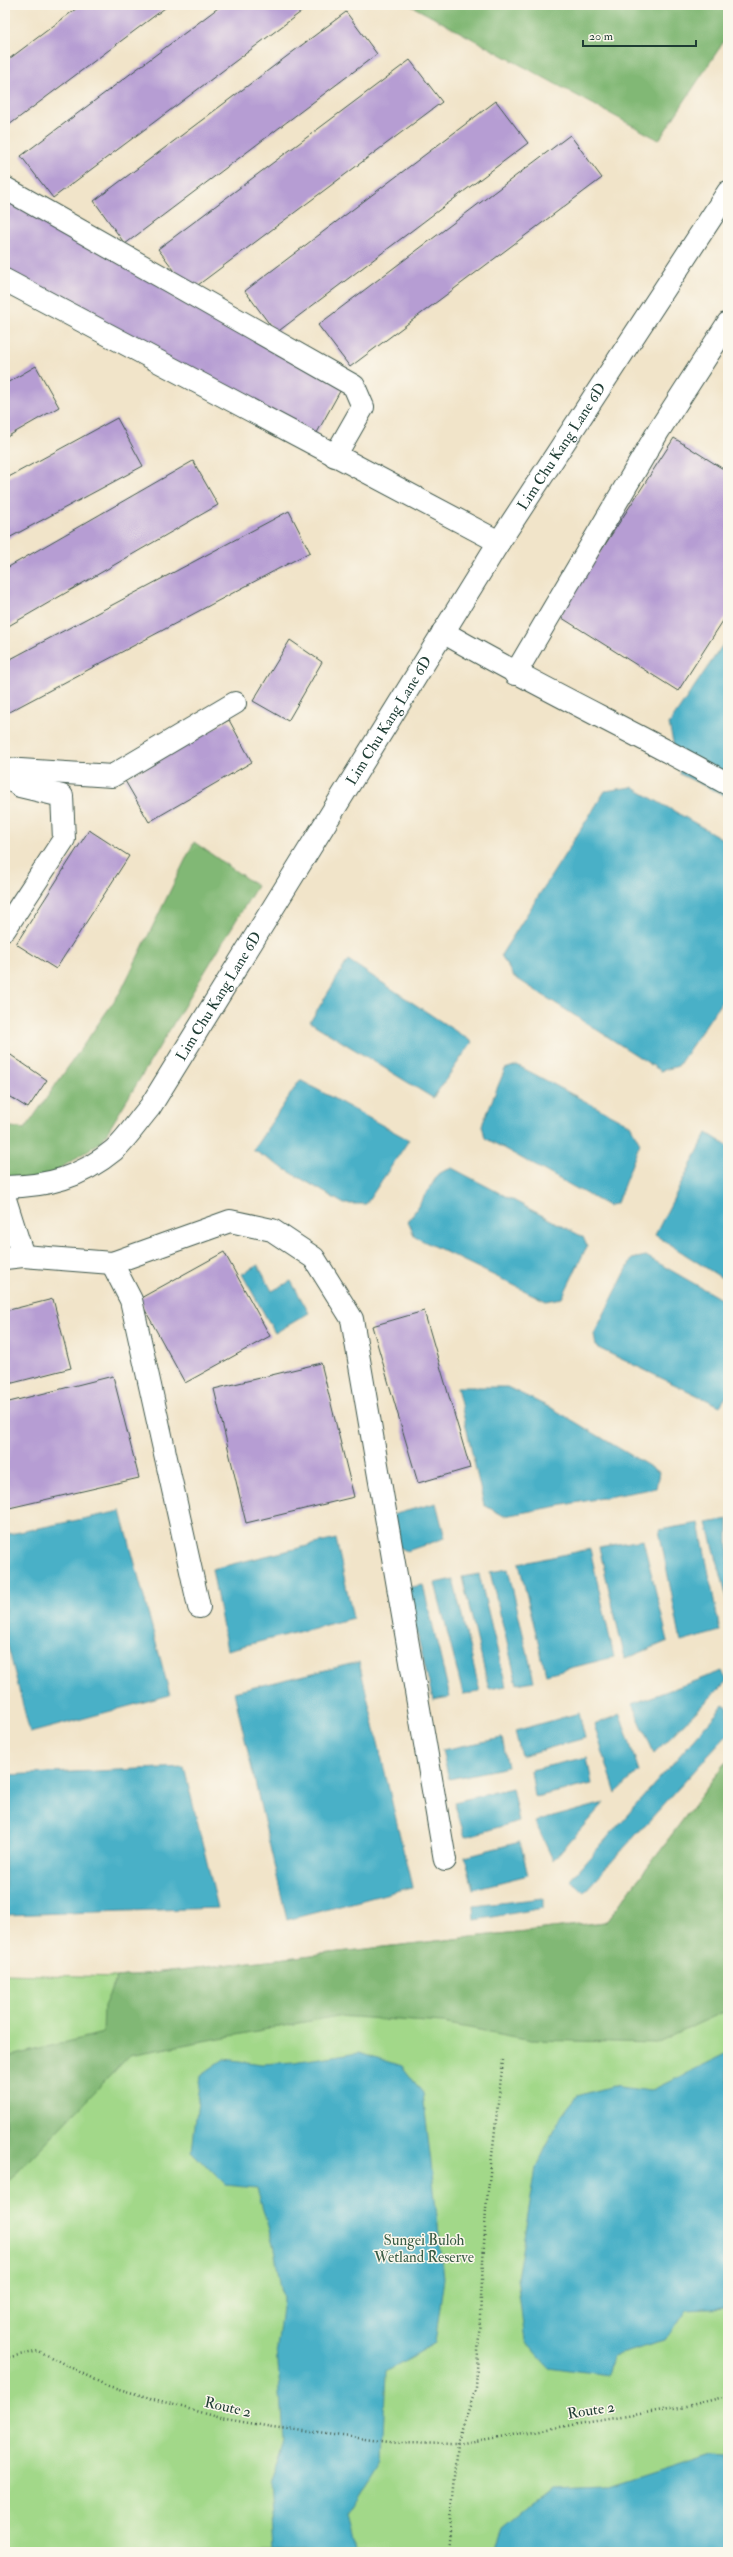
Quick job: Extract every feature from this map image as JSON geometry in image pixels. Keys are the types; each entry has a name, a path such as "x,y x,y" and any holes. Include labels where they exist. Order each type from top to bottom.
{"street":[{"path":"5,188 354,386 362,407 336,456"},
{"name":"Lim Chu Kang Lane 6D","path":"5,1187 33,1186 69,1178 114,1150 150,1107 499,542 728,192"},
{"path":"5,280 499,542"},
{"path":"515,674 659,430 728,324"},
{"path":"443,632 515,674 650,741 728,784"},
{"path":"5,769 112,776 235,703"},
{"path":"5,775 20,786 62,796 64,839 5,929"},
{"path":"5,1199 14,1257 112,1263 230,1222 272,1230 314,1258 352,1320 445,1860"},
{"path":"112,1263 131,1300 199,1607"}],"path":[{"path":"447,2552 457,2444 476,2388 486,2208 503,2060"},
{"name":"Route 2","path":"5,2358 39,2351 105,2385 220,2418 272,2427 397,2444 457,2444 688,2406 728,2396"}],"green space":[{"path":"410,5 728,5 728,35 659,140"},
{"path":"194,842 257,886 102,1141 44,1179 5,1179 5,1126 25,1129 121,991"},
{"name":"Sungei Buloh Wetland Reserve","path":"728,1760 728,2552 5,2552 5,1974 117,1977 606,1922"},
{"path":"728,1760 728,2010 656,2043 531,2040 443,2023 337,2016 130,2055 5,2185 5,2035 11,2056 103,2033 104,2006 117,1977 606,1922"}],"water":[{"path":"728,637 728,797 680,774 669,724"},
{"path":"632,787 728,842 728,992 678,1066 661,1071 513,976 501,955 605,791"},
{"path":"348,960 472,1042 433,1098 310,1022"},
{"path":"517,1065 630,1125 640,1143 617,1203 608,1206 485,1138 482,1125 505,1069"},
{"path":"300,1080 409,1140 366,1204 344,1204 253,1150"},
{"path":"707,1133 728,1146 728,1282 655,1235"},
{"path":"452,1168 583,1237 587,1246 562,1298 546,1301 415,1237 408,1222 439,1173"},
{"path":"646,1256 728,1303 728,1394 720,1406 596,1347 594,1334 632,1259"},
{"path":"258,1265 272,1291 291,1281 309,1313 275,1333 242,1274"},
{"path":"457,1387 507,1387 555,1410 659,1472 656,1488 504,1516 484,1505"},
{"path":"436,1503 445,1538 407,1551 397,1546 392,1515"},
{"path":"121,1511 170,1695 30,1733 5,1635 5,1535"},
{"path":"728,1519 728,1601 707,1523"},
{"path":"699,1523 720,1631 681,1642 659,1530"},
{"path":"336,1539 353,1618 227,1650 212,1569"},
{"path":"643,1540 668,1641 625,1659 599,1547"},
{"path":"590,1549 614,1657 546,1674 519,1564"},
{"path":"508,1569 534,1681 517,1684 490,1572"},
{"path":"479,1574 506,1686 489,1689 462,1577"},
{"path":"453,1579 480,1692 463,1694 435,1583"},
{"path":"423,1585 450,1697 433,1700 406,1588"},
{"path":"359,1662 412,1887 287,1920 234,1692"},
{"path":"722,1671 727,1681 654,1753 632,1704"},
{"path":"724,1705 728,1708 728,1734 584,1892 570,1880"},
{"path":"579,1713 585,1738 521,1756 515,1731"},
{"path":"620,1714 639,1771 616,1793 594,1725"},
{"path":"502,1738 508,1767 449,1779 442,1750"},
{"path":"587,1757 592,1784 535,1797 531,1770"},
{"path":"184,1767 218,1908 5,1915 5,1775"},
{"path":"512,1788 519,1821 465,1837 454,1802"},
{"path":"604,1803 553,1860 535,1822"},
{"path":"520,1842 528,1875 473,1889 465,1856"},
{"path":"543,1898 543,1908 475,1920 474,1906"},
{"path":"359,2052 402,2066 423,2093 444,2278 435,2343 386,2372 382,2457 347,2514 355,2552 273,2552 269,2479 283,2440 277,2348 283,2299 273,2244 257,2188 225,2185 192,2151 201,2075 224,2059 262,2064 294,2062"},
{"path":"728,2053 728,2308 686,2310 665,2341 613,2356 608,2375 548,2367 525,2341 517,2278 536,2168 561,2116 577,2096 612,2086 650,2091"},
{"path":"711,2454 728,2455 728,2552 495,2552 504,2527 549,2490 606,2488"}],"building":[{"path":"81,5 169,5 5,128 5,62"},
{"path":"222,5 302,5 305,9 53,198 21,156"},
{"path":"346,12 377,54 125,244 94,201"},
{"path":"410,60 442,102 190,291 158,249"},
{"path":"496,101 528,143 276,333 245,291"},
{"path":"570,135 602,178 350,367 318,325"},
{"path":"5,199 344,384 313,440 5,271"},
{"path":"36,366 59,407 5,438 5,384"},
{"path":"117,418 143,466 5,540 5,479"},
{"path":"674,438 728,472 728,613 678,691 559,616"},
{"path":"193,461 218,505 5,628 5,569"},
{"path":"289,511 310,552 5,714 5,662"},
{"path":"290,640 322,662 288,721 253,701"},
{"path":"229,720 252,762 149,822 124,779"},
{"path":"89,830 129,856 56,969 16,944"},
{"path":"5,1051 47,1080 28,1108 5,1094"},
{"path":"224,1252 270,1336 185,1383 139,1299"},
{"path":"53,1299 71,1368 5,1385 5,1311"},
{"path":"424,1311 470,1468 418,1483 372,1326"},
{"path":"321,1363 354,1497 246,1523 214,1389"},
{"path":"113,1376 139,1478 5,1509 5,1403"}]}
